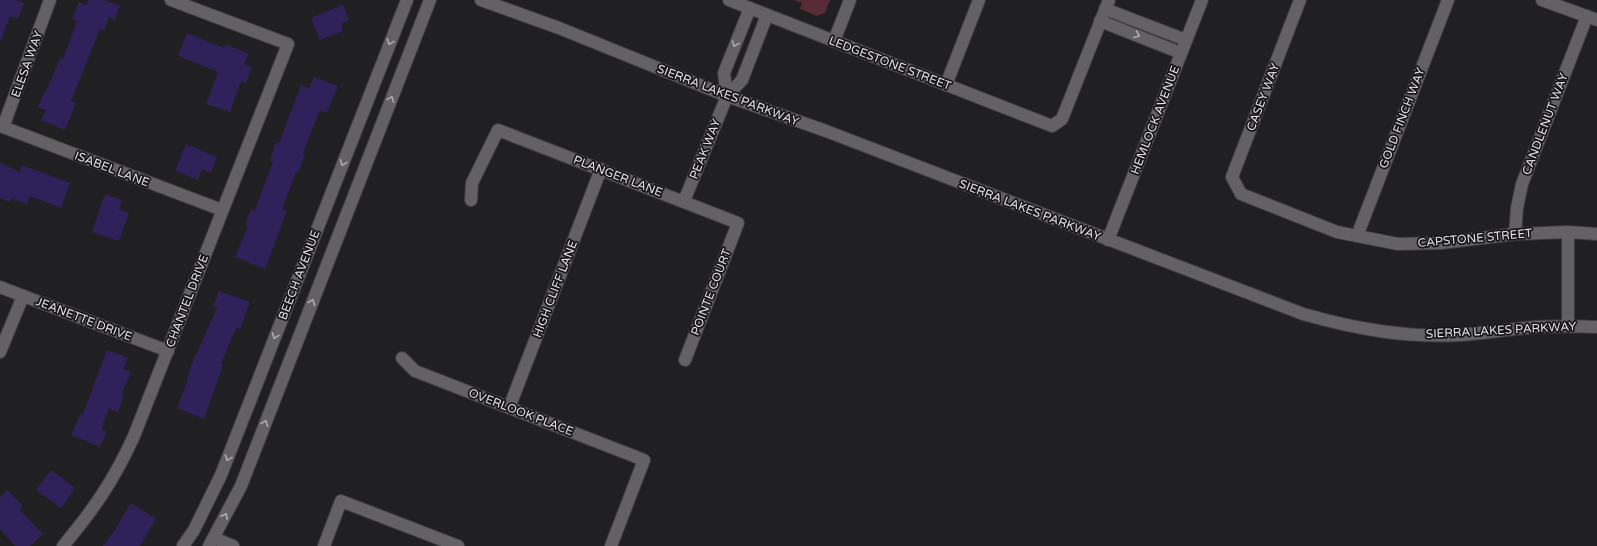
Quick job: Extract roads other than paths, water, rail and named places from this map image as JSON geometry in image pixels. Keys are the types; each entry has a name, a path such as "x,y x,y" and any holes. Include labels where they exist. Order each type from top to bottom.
{"street":[{"name":"ELESA WAY","path":"3,127 50,0"},
{"path":"171,0 185,2"},
{"name":"BEECH AVENUE","path":"183,546 194,530 221,475 406,0"},
{"name":"BEECH AVENUE","path":"212,542 241,486 430,0"},
{"name":"SIERRA LAKES PARKWAY","path":"481,0 559,28 727,96 826,131 1304,314 1364,330 1405,334 1459,335 1536,327 1597,327"},
{"name":"LEDGESTONE STREET","path":"728,0 1052,126 1062,119 1100,21"},
{"path":"834,41 850,0"},
{"path":"946,85 979,0"},
{"name":"HEMLOCK AVENUE","path":"1108,240 1202,0"},
{"name":"CASEY WAY","path":"1241,194 1232,177 1300,0"},
{"name":"GOLD FINCH WAY","path":"1357,236 1448,0"},
{"path":"1542,0 1592,18"},
{"name":"CHANTEL DRIVE","path":"63,546 96,505 115,475 134,436 288,44 185,2"},
{"path":"1181,53 1100,21 1107,4 1186,40"},
{"name":"PEAK WAY","path":"727,96 724,73 750,8"},
{"name":"PEAK WAY","path":"684,201 727,96 742,80 767,15"},
{"name":"CANDLENUT WAY","path":"1515,234 1517,208 1522,184 1592,18"},
{"name":"ISABEL LANE","path":"3,127 222,210"},
{"name":"PLANGER LANE","path":"470,200 472,183 498,130 738,223"},
{"name":"HIGH CLIFF LANE","path":"509,408 600,169"},
{"name":"CAPSTONE STREET","path":"1241,194 1337,232 1398,244 1434,243 1515,234 1568,232 1597,234"},
{"name":"POINTE COURT","path":"685,360 738,223"},
{"path":"1568,232 1568,326"},
{"name":"JEANETTE DRIVE","path":"0,287 168,350"},
{"path":"0,352 23,296"},
{"name":"OVERLOOK PLACE","path":"402,358 415,371 644,460 611,546"},
{"path":"324,546 341,501 458,546"},
{"path":"212,542 233,546"}]}
